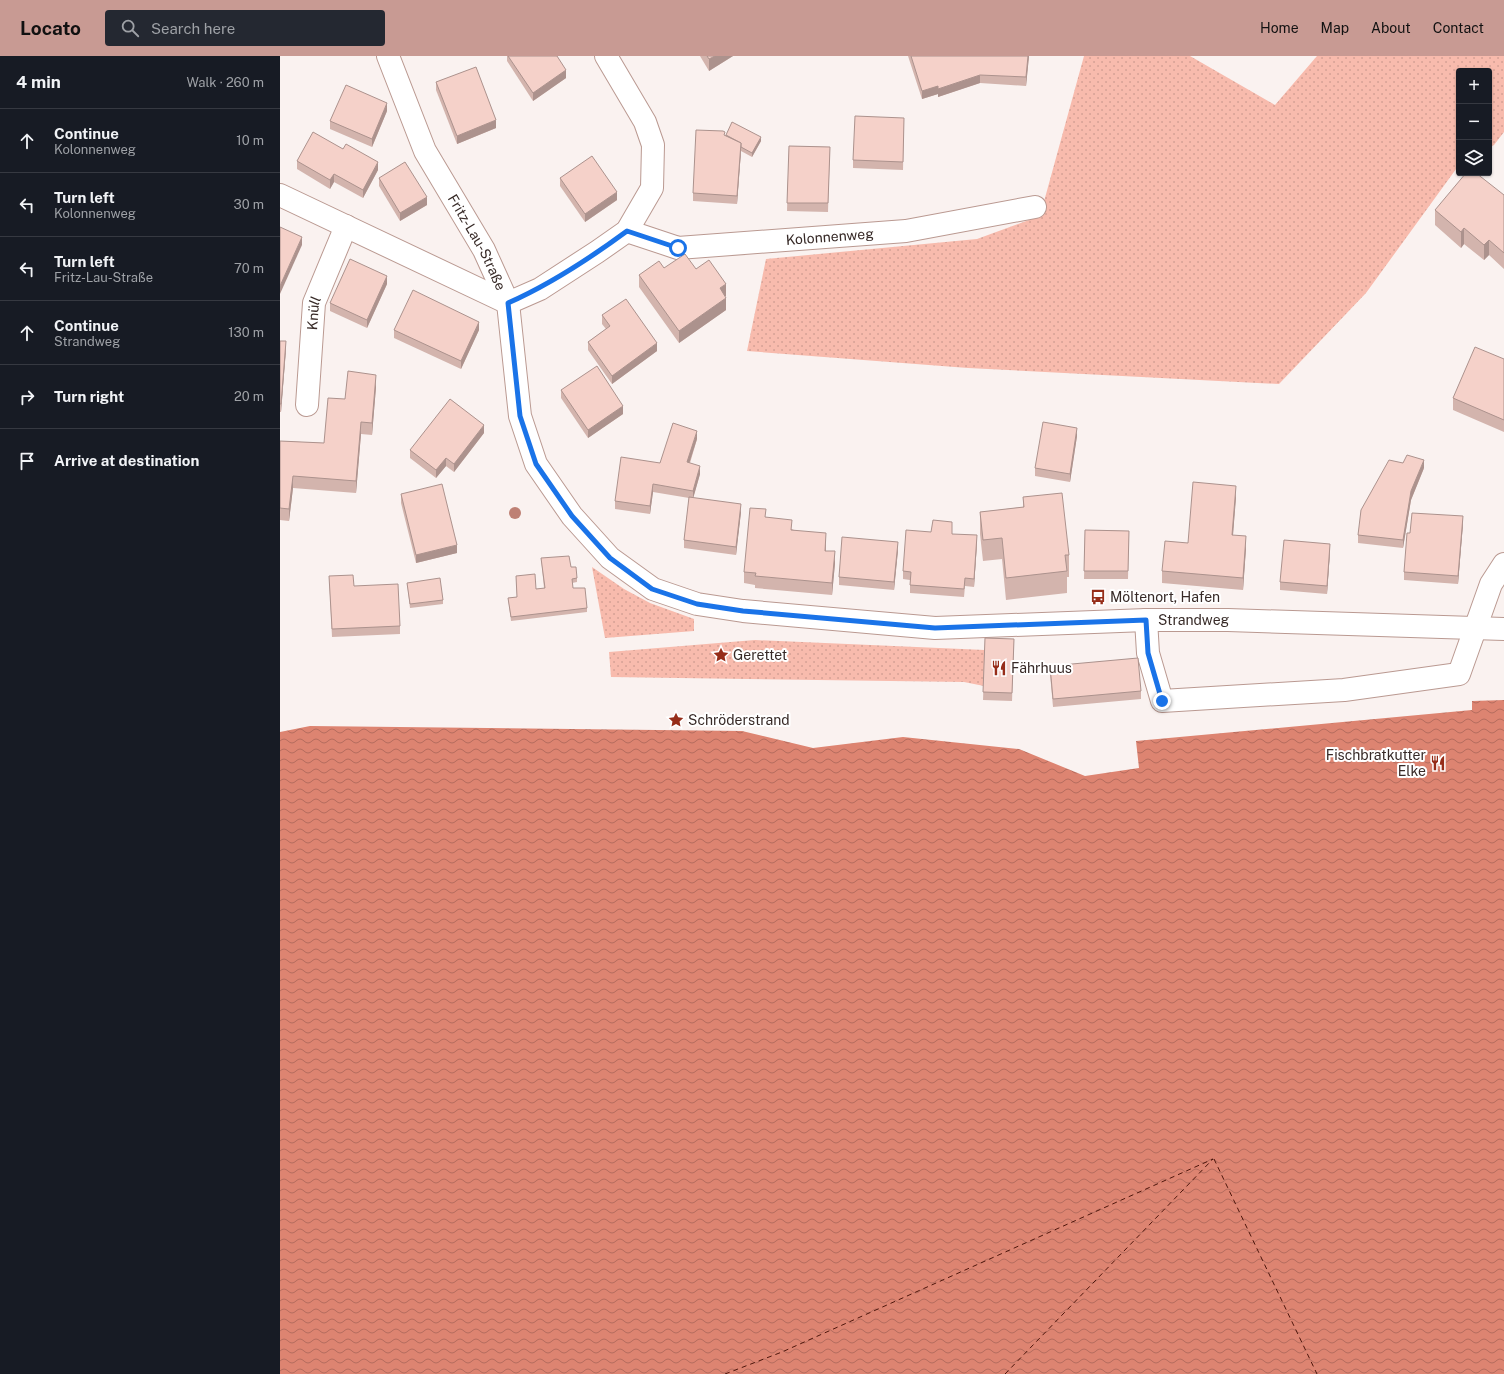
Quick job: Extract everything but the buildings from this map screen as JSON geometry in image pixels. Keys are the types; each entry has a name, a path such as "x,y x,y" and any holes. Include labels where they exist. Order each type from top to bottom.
{"street":[{"name":"Fritz-Lau-Straße","path":"388,56 425,151 484,250 508,303 520,416 536,464 572,516 610,558"},
{"path":"280,195 508,303 540,288 598,252 627,231 652,188 653,145 645,122 606,56"},
{"name":"Kolonnenweg","path":"627,231 678,248 906,231 1035,207"},
{"name":"Knüll","path":"307,405 314,303 346,226"},
{"name":"Strandweg","path":"610,558 652,589 697,604 743,611 935,628 1146,620 1228,620 1504,629"},
{"path":"1146,620 1148,653 1162,701 1344,690 1459,674 1491,584 1504,564"}],"shaded area":[{"path":"1084,56 1190,56 1275,105 1317,56 1504,56 1504,132 1492,146 1492,68 1456,68 1456,169 1366,293 1279,384 968,368 747,351 766,259 977,239 1040,216"},
{"path":"592,567 624,589 650,603 694,619 694,631 605,638"},
{"path":"755,640 985,650 984,686 964,682 611,677 609,652"}],"water":[{"path":"1504,700 1504,1374 280,1374 280,732 310,726 742,731 813,748 903,737 1019,749 1085,776 1139,768 1136,741 1472,710 1472,701"}],"ferry route":[{"path":"725,1374 782,1352 1213,1159"},
{"path":"1005,1374 1213,1159"},
{"path":"1214,1159 1317,1374"}],"place":[{"name":"Möltenort, Hafen","path":"1098,597"},
{"name":"Gerettet","path":"721,655"},
{"name":"Fährhuus","path":"999,668"},
{"name":"Schröderstrand","path":"676,720"},
{"name":"Fischbratkutter Elke","path":"1438,763"}],"route":[{"path":"678,248 627,231 598,252 540,288 508,303 520,416 536,464 572,516 610,558 652,589 697,604 743,611 935,628 1078,621 1146,620 1148,653 1162,701"}]}
